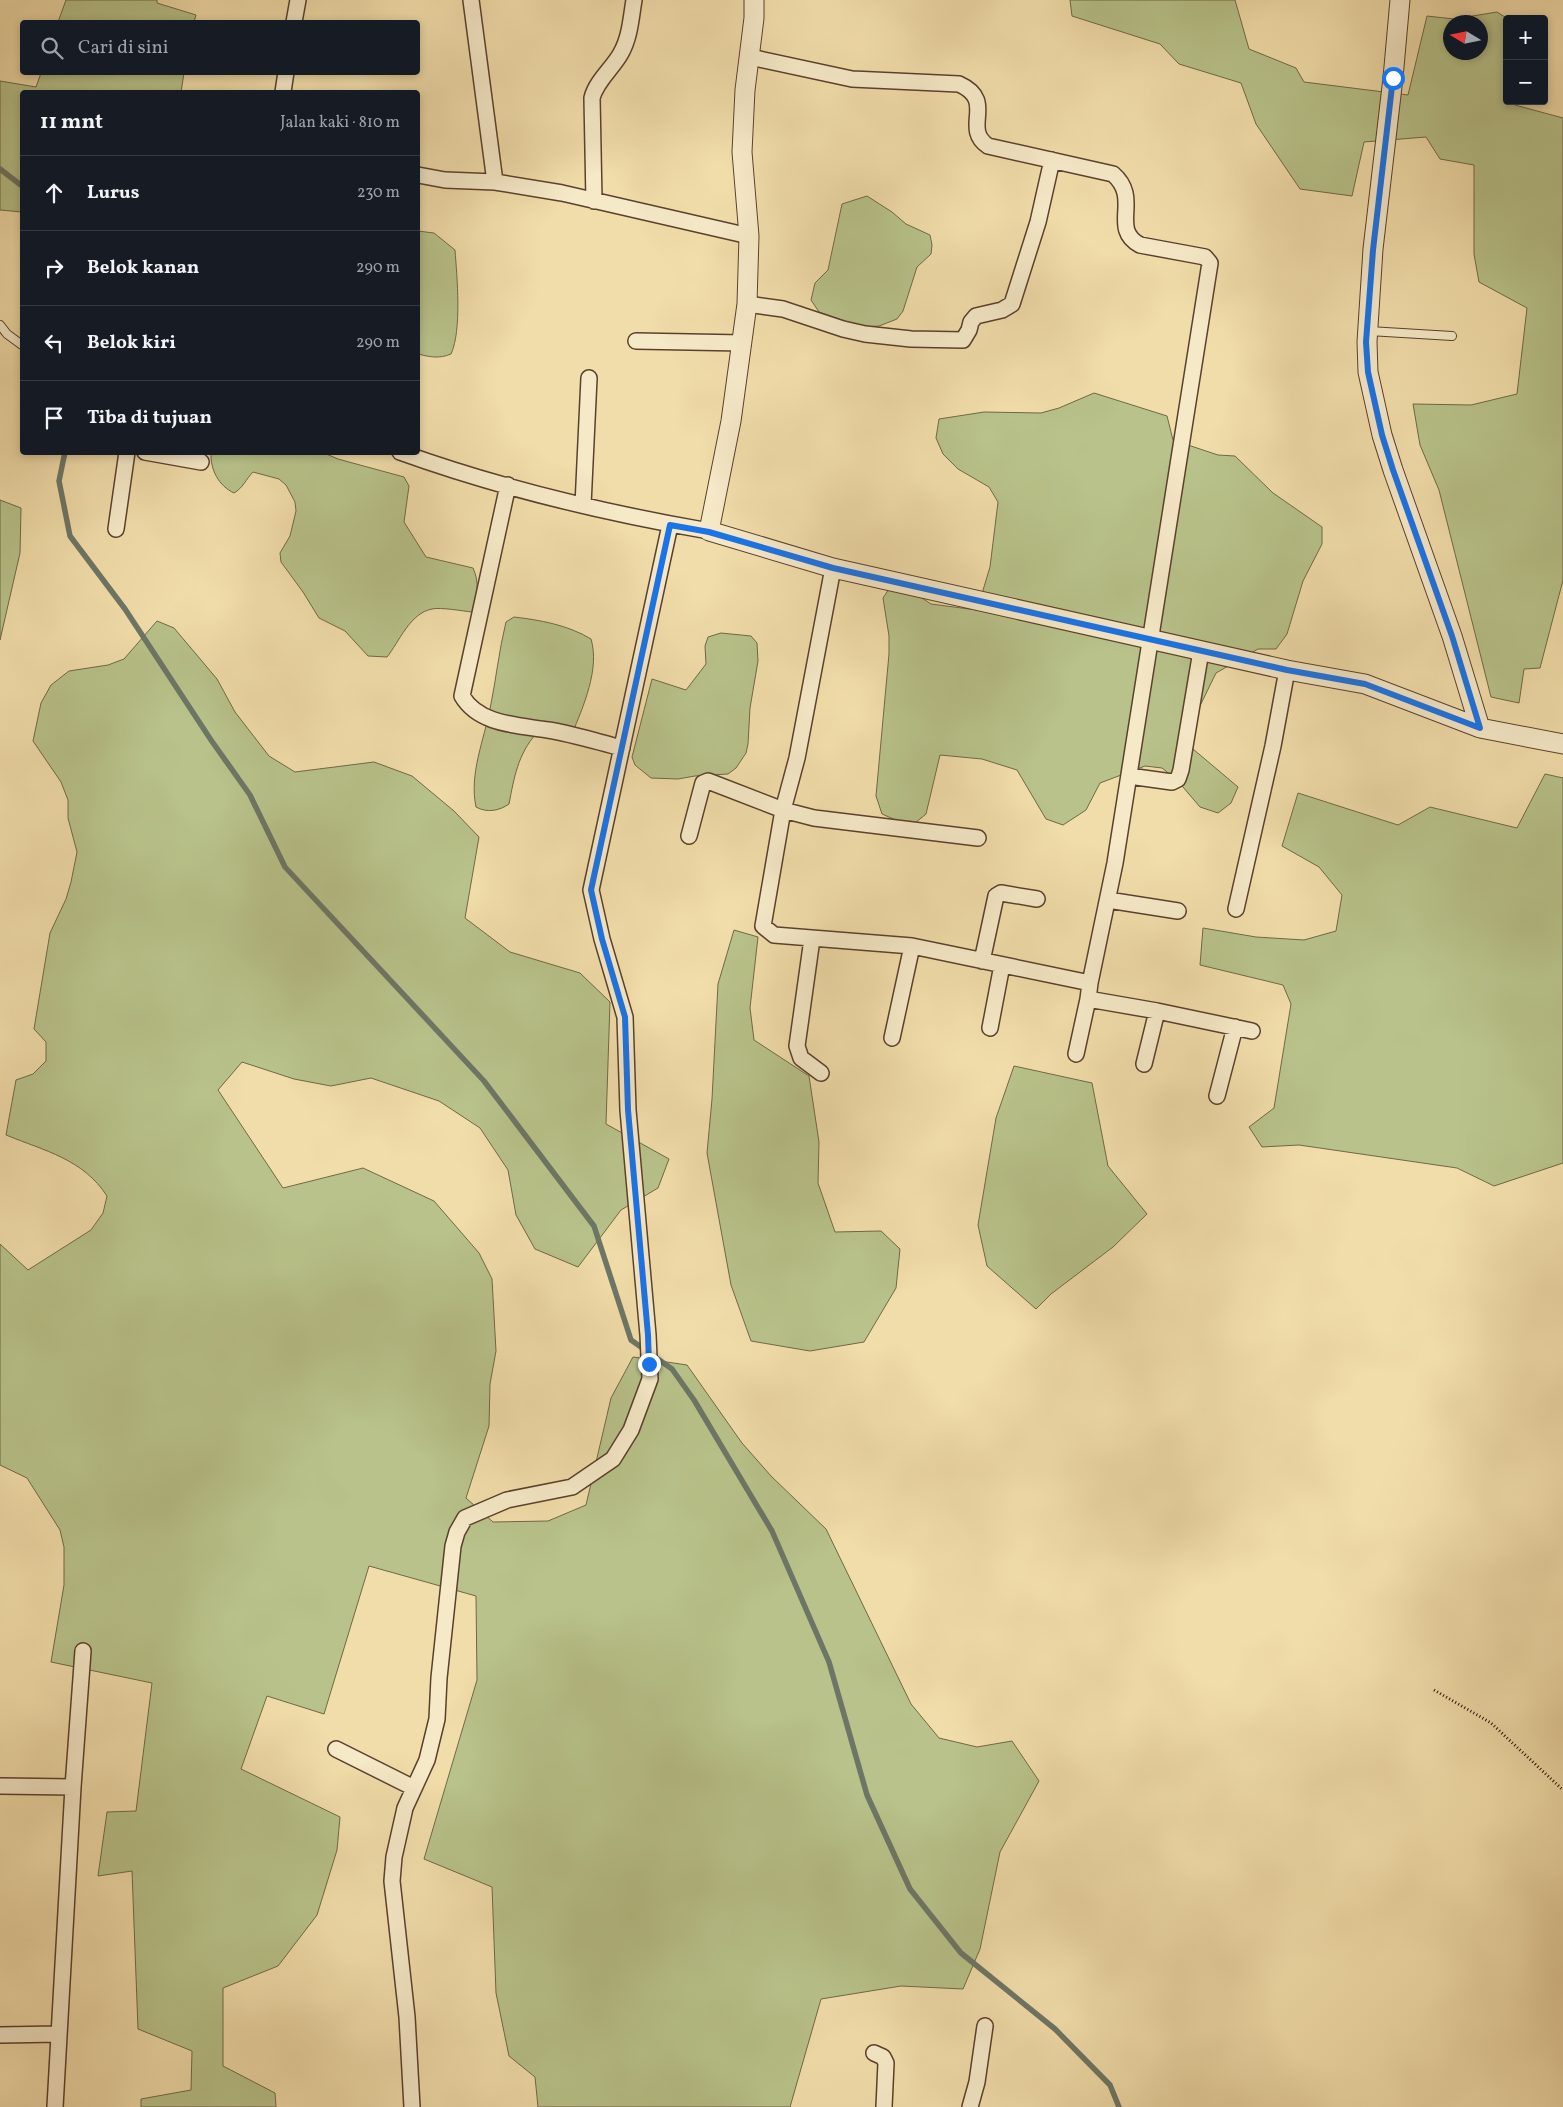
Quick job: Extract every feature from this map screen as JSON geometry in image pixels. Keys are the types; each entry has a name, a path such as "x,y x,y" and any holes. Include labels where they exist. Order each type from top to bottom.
{"street":[{"path":"294,20 298,0"},
{"path":"471,0 479,74 492,150 495,182"},
{"path":"594,201 592,98 598,84 610,71 626,44 634,0"},
{"path":"709,532 731,421 747,304 749,236 742,152 745,90 750,57 754,0"},
{"path":"1400,0 1373,250 1367,331 1368,372 1382,435 1424,561 1452,636 1480,728"},
{"path":"750,57 852,79 959,84 971,89 977,97 977,130 981,142 988,146 1113,174 1120,180 1127,196 1125,224 1134,241 1140,245 1205,257 1209,259 1211,265 1108,900 1076,1054"},
{"path":"283,90 286,75"},
{"path":"747,304 783,308 844,329 865,334 911,339 963,340 971,322 976,316 1002,310 1012,304 1038,222 1052,160"},
{"path":"420,175 444,180 495,182 531,187 749,236"},
{"path":"636,340 743,343"},
{"path":"583,505 589,378"},
{"path":"116,529 127,455"},
{"path":"162,455 201,462"},
{"path":"408,455 447,469 583,505 709,532 833,568 1287,670 1365,684 1480,728 1563,744"},
{"path":"508,485 462,696 468,707 504,723 547,730 622,748"},
{"path":"412,2107 406,2008 392,1881 394,1856 405,1808 427,1760 437,1720 440,1669 457,1532 465,1518 507,1500 572,1487 613,1459 631,1430 650,1379 648,1335 628,1110 625,1017 602,939 591,890 670,525"},
{"path":"833,568 798,758 783,810 763,926 774,935 912,946 1090,983"},
{"path":"1129,776 1172,782 1178,779 1201,651"},
{"path":"1236,909 1273,746 1287,670"},
{"path":"689,836 704,782 783,810 814,818 978,838"},
{"path":"982,961 996,896 1001,893 1037,899"},
{"path":"1108,900 1178,911"},
{"path":"812,939 797,1046 801,1058 821,1073"},
{"path":"892,1038 912,946"},
{"path":"990,1028 1002,964"},
{"path":"1088,999 1252,1031"},
{"path":"1144,1064 1157,1011"},
{"path":"1217,1096 1235,1027"},
{"path":"55,2107 73,1787 83,1651"},
{"path":"336,1749 414,1788"},
{"path":"0,1786 73,1787"},
{"path":"970,2107 977,2082 985,2026"},
{"path":"0,2035 59,2034"},
{"path":"874,2053 883,2057 886,2063 884,2107"}],"lane":[{"path":"0,325 7,334 20,344"},
{"path":"1367,331 1452,336"}],"path":[{"path":"1434,1690 1491,1723 1563,1790"}],"green space":[{"path":"66,0 157,0 157,3 196,15 195,20 59,20"},
{"path":"1070,0 1235,0 1249,49 1296,68 1304,82 1408,95 1427,16 1443,18 1443,60 1488,60 1488,15 1479,15 1497,12 1503,16 1503,105 1515,105 1563,118 1563,580 1540,668 1524,669 1519,703 1491,697 1439,490 1420,445 1413,404 1471,405 1517,394 1527,308 1479,282 1474,254 1474,165 1440,159 1426,137 1364,142 1352,196 1300,189 1256,124 1241,83 1179,64 1160,44 1072,16"},
{"path":"40,75 184,75 181,90 20,90 20,212 0,210 0,81 36,87"},
{"path":"867,196 892,212 906,224 930,235 932,245 931,254 917,267 903,311 897,319 879,326 862,327 819,312 811,300 815,283 828,270 842,204"},
{"path":"420,231 434,233 455,250 458,303 457,331 451,354 442,357 420,354"},
{"path":"1094,393 1167,416 1173,440 1218,455 1235,456 1273,493 1322,527 1322,544 1303,581 1287,634 1276,649 1258,649 1216,673 1196,714 1189,742 1193,749 1238,787 1231,803 1218,813 1200,807 1177,780 1162,768 1145,766 1100,783 1086,810 1063,825 1046,819 1017,770 982,759 940,755 926,814 915,823 898,821 882,814 876,796 889,654 889,636 883,598 889,589 916,594 931,604 977,610 990,567 998,502 989,487 958,469 943,454 936,438 939,419 984,412 1041,413 1059,408"},
{"path":"211,455 329,455 404,477 409,486 404,522 426,557 473,568 477,590 472,612 441,608 424,612 411,622 387,657 368,656 345,631 319,618 281,562 280,553 290,536 296,511 295,502 286,485 279,479 253,472 240,489 234,493 216,477"},
{"path":"0,500 21,508 20,553 0,640"},
{"path":"514,617 554,624 573,630 591,639 593,651 592,675 572,734 536,734 521,758 509,804 497,810 489,811 476,807 474,782 506,622"},
{"path":"157,621 174,628 217,679 235,712 269,756 295,772 374,762 412,776 454,811 479,837 465,918 510,952 580,973 610,1002 606,1124 669,1159 658,1188 621,1210 578,1267 535,1249 516,1215 508,1170 480,1128 439,1101 371,1078 331,1086 294,1079 242,1062 218,1090 283,1188 363,1168 434,1201 479,1253 492,1279 496,1351 490,1384 489,1426 466,1498 493,1522 548,1521 586,1505 611,1398 633,1357 687,1365 742,1443 771,1476 826,1529 911,1704 939,1738 977,1747 1012,1741 1039,1781 1000,1852 980,1949 963,1989 901,1986 821,1999 790,2107 538,2107 535,2077 509,2056 496,1993 492,1887 424,1859 477,1680 476,1596 369,1566 324,1714 267,1696 241,1769 340,1817 337,1850 317,1915 278,1966 223,1988 223,2066 275,2093 276,2107 141,2107 141,2099 191,2090 192,2051 138,2029 132,1871 98,1876 107,1812 136,1811 152,1683 51,1662 64,1585 64,1547 60,1530 27,1478 0,1465 0,1244 28,1270 91,1230 103,1213 107,1196 87,1173 75,1165 49,1152 6,1135 16,1080 33,1074 46,1061 46,1042 34,1029 50,933 66,899 77,852 68,818 68,800 61,782 33,741 41,703 51,685 69,671 108,665 124,659"},
{"path":"721,633 751,636 757,643 758,661 750,708 746,753 736,768 728,774 678,779 651,778 635,765 632,757 652,679 686,690 706,664 705,646 708,637"},
{"path":"1545,774 1563,778 1563,1163 1494,1186 1457,1168 1299,1145 1262,1147 1249,1127 1274,1108 1291,1004 1283,985 1200,965 1203,928 1256,937 1304,940 1336,931 1342,895 1319,867 1282,846 1298,793 1398,825 1430,807 1517,828"},
{"path":"734,930 758,937 750,1008 754,1040 809,1076 819,1142 818,1183 835,1232 881,1231 900,1249 896,1288 864,1342 810,1351 751,1341 731,1285 707,1153 718,984"},
{"path":"1014,1066 1092,1083 1108,1166 1147,1214 1113,1247 1051,1294 1036,1309 987,1266 978,1225 996,1118"}],"waterway":[{"path":"0,169 20,184"},
{"path":"64,455 59,481 70,536 125,609 211,740 250,795 285,867 484,1081 594,1226 631,1340 672,1369 694,1400 772,1531 829,1662 867,1795 910,1889 961,1953 1055,2029 1110,2085 1119,2107"}],"route":[{"path":"649,1364 628,1110 625,1017 602,939 591,890 592,878 670,525 709,532 833,568 1287,670 1365,684 1480,728 1452,636 1393,470 1382,435 1368,372 1366,342 1373,250 1393,78"}]}
